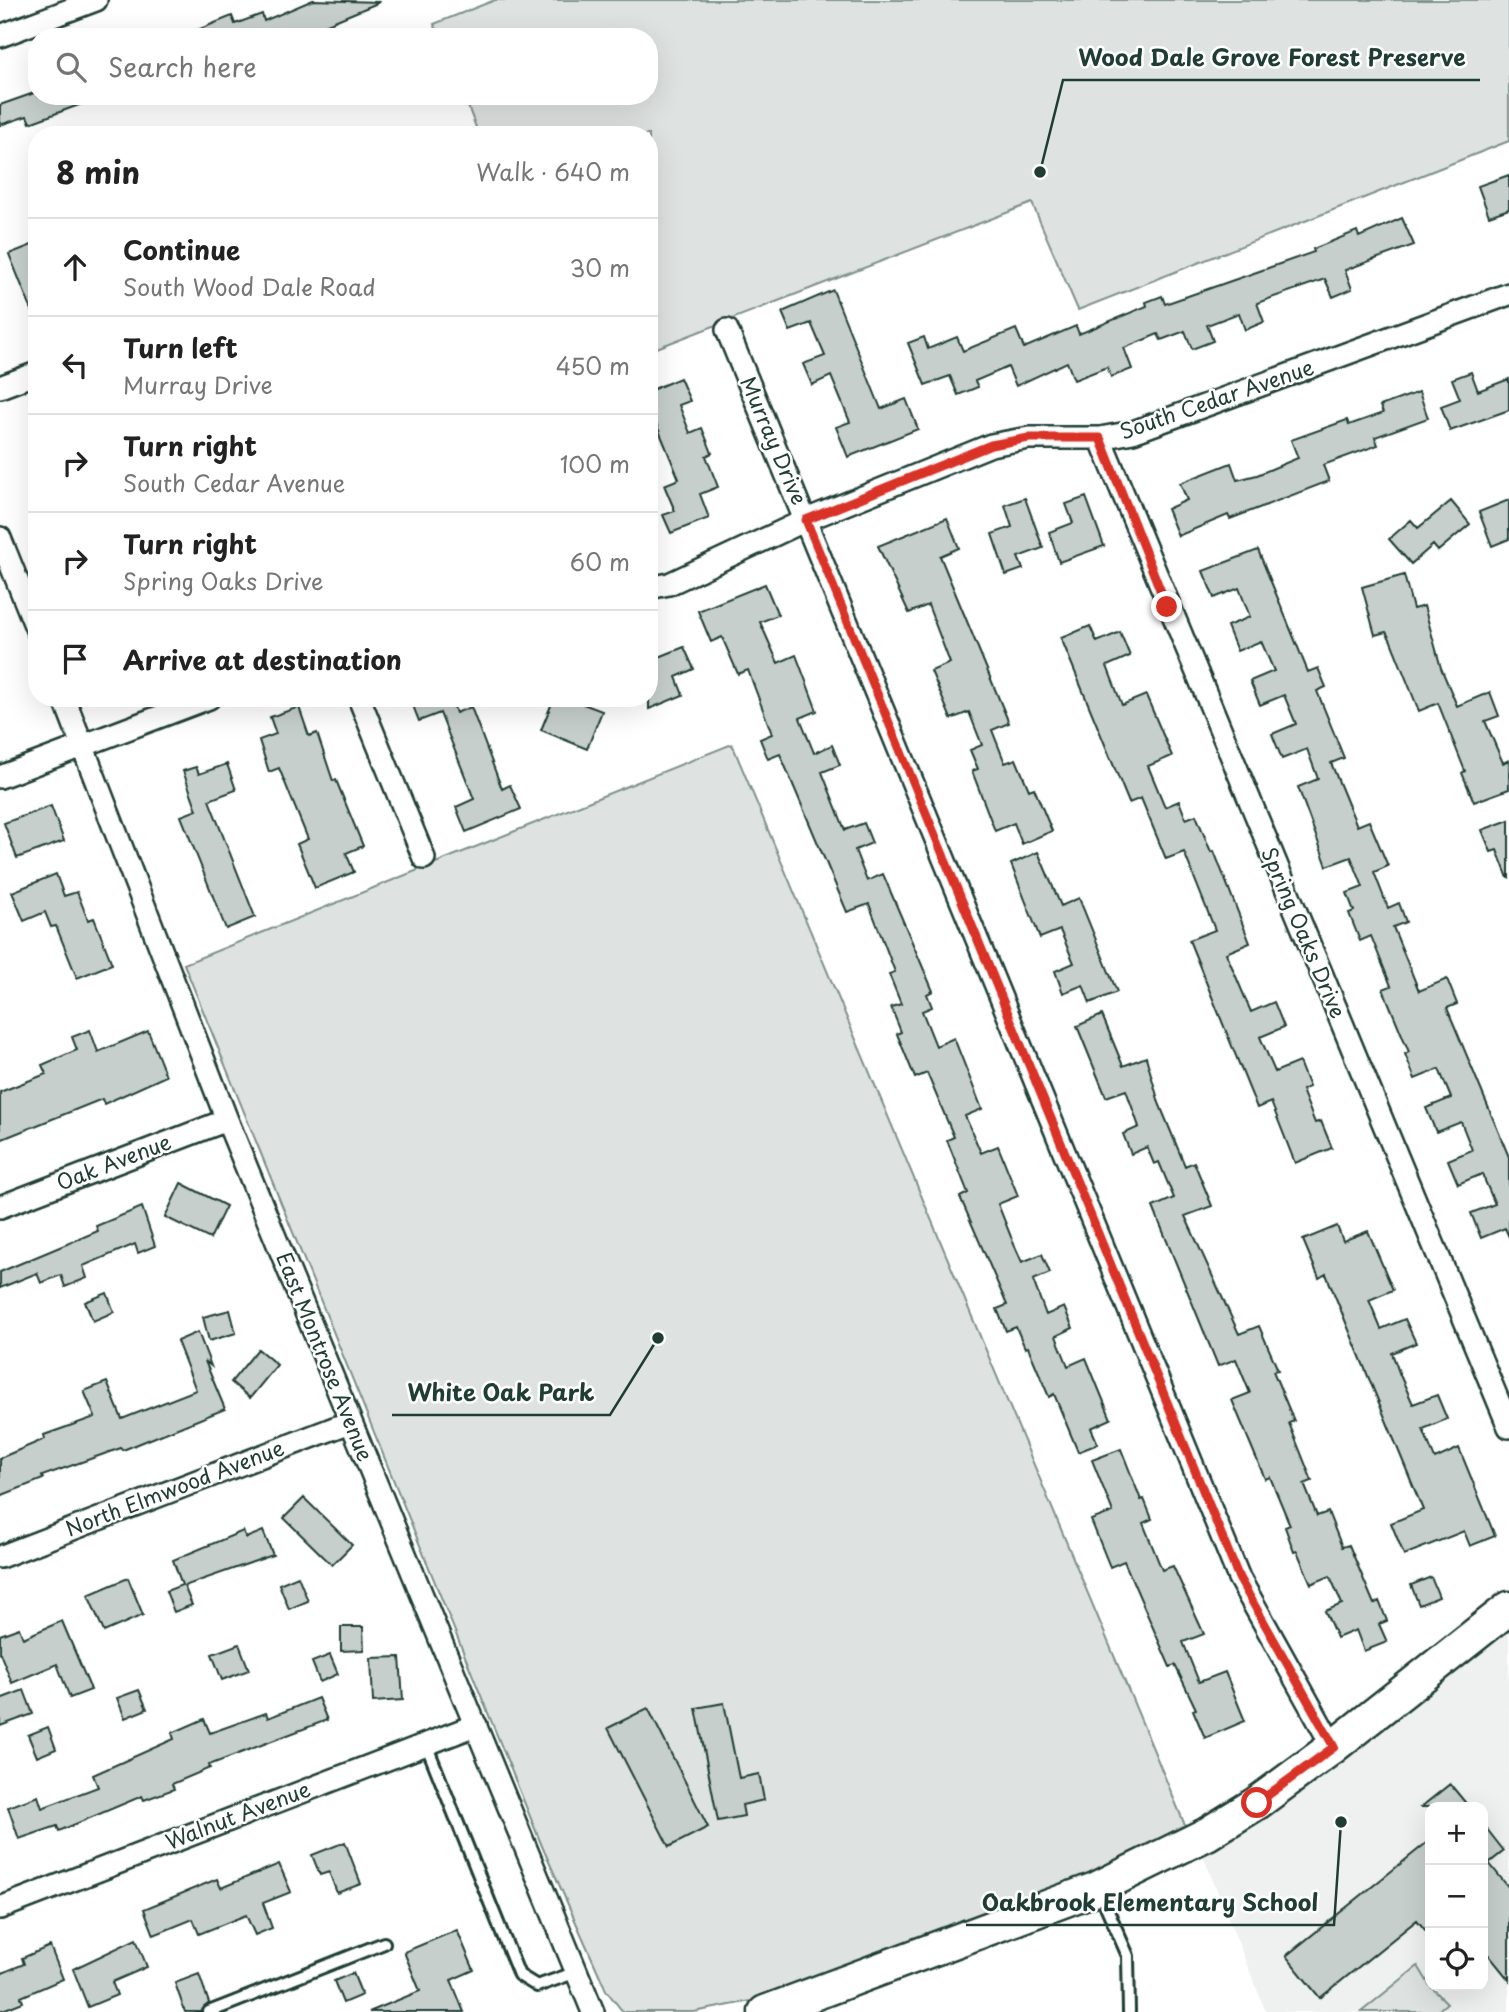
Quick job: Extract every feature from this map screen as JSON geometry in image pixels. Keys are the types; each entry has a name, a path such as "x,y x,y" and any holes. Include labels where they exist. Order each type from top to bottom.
{"main road":[{"path":"765,2012 1098,1887 1208,1834 1257,1803 1334,1747 1509,1608"}],"street":[{"path":"0,36 96,0"},
{"name":"South Cedar Avenue","path":"658,586 669,584 806,520 991,445 1029,438 1100,438 1133,432 1509,294"},
{"name":"Murray Drive","path":"727,330 1239,1578 1334,1747"},
{"path":"0,387 28,376"},
{"name":"Spring Oaks Drive","path":"1100,438 1509,1427"},
{"path":"0,538 28,608"},
{"name":"East Montrose Avenue","path":"68,707 227,1120 593,2012"},
{"path":"0,777 185,707"},
{"path":"363,707 424,858"},
{"name":"Oak Avenue","path":"0,1207 227,1120"},
{"name":"North Elmwood Avenue","path":"0,1557 350,1422"},
{"name":"Walnut Avenue","path":"0,1908 476,1725"}],"lane":[{"path":"426,1744 519,1975 537,1986 577,1972"},
{"path":"1098,1887 1128,1956 1129,2012"},
{"path":"209,2012 384,1942"}],"shaded area":[{"path":"495,0 1509,0 1509,141 1078,310 1032,203 658,348 658,126 476,126 467,105 658,105 658,28 436,28 434,24"},
{"path":"732,744 1187,1830 1090,1876 756,2000 694,2012 623,2012 606,1990 542,1846 184,964"},
{"path":"1509,1626 1509,2012 1266,2012 1202,1853"},
{"path":"1418,1966 1425,1978 1425,1991 1435,1991 1447,2003 1436,2012 1361,2012"}],"building":[{"path":"313,0 380,2 318,28 202,28 232,16 235,24 262,14 264,21"},
{"path":"28,95 28,105 79,105 30,123 27,116 0,125 0,105"},
{"path":"1509,175 1509,209 1489,216 1478,186"},
{"path":"1402,218 1414,245 1345,270 1352,289 1333,297 1325,279 1257,303 1264,322 1245,330 1239,313 1207,325 1213,341 1192,349 1185,331 1161,340 1158,334 1124,348 1132,369 1111,377 1107,367 1074,380 1067,362 1016,386 1008,367 975,381 978,387 958,395 950,376 925,385 908,343 924,337 928,349 957,337 963,351 1016,329 1024,348 1076,326 1079,334 1147,306 1146,302 1162,296 1165,304 1314,252 1313,249 1357,231 1359,237"},
{"path":"28,247 28,301 9,254"},
{"path":"833,290 881,409 906,399 918,429 848,457 836,427 850,422 831,376 812,385 803,364 825,356 811,323 790,331 782,312"},
{"path":"1471,372 1478,391 1509,379 1509,410 1450,431 1441,406 1460,399 1452,379"},
{"path":"680,378 690,401 679,405 690,433 702,428 712,453 706,456 718,487 700,494 709,518 671,533 663,515 675,511 664,485 679,479 658,428 658,387"},
{"path":"1419,392 1428,418 1375,437 1378,445 1323,465 1329,481 1230,519 1228,515 1178,536 1167,509 1187,500 1180,483 1231,463 1237,480 1257,475 1298,458 1291,440 1347,420 1349,425 1383,413 1380,406"},
{"path":"1086,497 1104,546 1059,562 1049,532 1073,523 1066,504"},
{"path":"1025,498 1043,548 1018,557 1023,569 1006,575 992,534 1012,527 1005,505"},
{"path":"1509,500 1509,539 1492,546 1479,512"},
{"path":"1451,501 1470,524 1438,551 1433,545 1411,564 1389,539 1411,520 1418,528"},
{"path":"947,518 959,548 940,556 1009,723 992,730 1005,763 1016,759 1029,790 1034,788 1052,831 1022,844 1014,823 995,831 972,771 978,769 970,750 982,745 969,712 951,719 931,671 950,663 928,605 909,613 878,546"},
{"path":"1258,550 1308,672 1318,668 1326,687 1317,691 1344,758 1331,763 1357,826 1369,821 1388,866 1374,872 1388,908 1399,903 1406,922 1393,927 1419,991 1447,979 1457,1004 1447,1008 1509,1157 1509,1237 1505,1228 1481,1238 1471,1213 1495,1204 1482,1174 1458,1184 1448,1160 1472,1150 1461,1122 1436,1132 1426,1108 1451,1098 1439,1069 1415,1079 1405,1054 1409,1052 1383,989 1391,986 1371,936 1360,941 1349,913 1354,911 1347,893 1363,887 1351,857 1327,866 1298,787 1318,779 1307,749 1282,759 1272,734 1296,724 1284,695 1260,705 1250,681 1274,671 1261,641 1237,651 1227,626 1250,617 1239,588 1214,598 1203,571"},
{"path":"1404,575 1413,609 1424,606 1441,668 1457,706 1490,692 1499,716 1485,721 1503,763 1509,760 1509,789 1474,802 1462,773 1465,771 1438,703 1419,711 1386,632 1375,635 1362,587"},
{"path":"765,584 778,615 760,622 778,663 796,655 817,711 800,718 814,753 832,745 840,765 822,772 845,830 864,823 872,843 855,850 867,881 883,874 933,991 927,994 932,1007 922,1011 936,1046 954,1038 982,1109 965,1116 981,1153 998,1146 1018,1196 998,1204 1013,1242 1022,1262 1042,1254 1050,1273 1033,1280 1046,1315 1064,1307 1073,1328 1056,1336 1068,1366 1086,1358 1111,1419 1091,1428 1098,1444 1078,1452 1054,1394 1049,1397 1028,1347 1025,1348 1016,1327 1006,1331 997,1309 1007,1305 960,1197 968,1193 947,1140 954,1137 927,1073 915,1078 897,1034 901,1032 891,1007 901,1004 889,974 895,972 869,904 847,912 780,754 768,759 760,739 772,734 748,670 738,674 722,637 711,642 698,611"},
{"path":"1090,626 1097,642 1120,632 1130,656 1107,666 1122,705 1146,695 1172,756 1148,766 1165,807 1179,801 1186,819 1196,815 1211,852 1214,851 1250,943 1226,953 1251,1012 1274,1002 1284,1027 1260,1037 1275,1072 1299,1062 1309,1087 1302,1090 1315,1123 1321,1121 1332,1148 1295,1163 1271,1102 1257,1108 1189,940 1215,930 1184,852 1166,859 1141,798 1129,803 1061,638"},
{"path":"684,647 694,669 676,677 683,695 658,705 658,657"},
{"path":"299,707 309,736 317,733 333,781 336,780 363,846 346,853 354,872 315,888 297,844 308,839 279,768 269,772 259,740 276,734 270,717"},
{"path":"414,707 454,707 456,713 471,707 502,789 510,785 521,809 466,832 456,807 474,799 440,713 419,721"},
{"path":"550,707 591,707 602,711 587,749 541,730"},
{"path":"227,764 236,790 209,800 255,917 226,929 181,816 197,810 183,771 196,767 199,774"},
{"path":"51,806 64,841 17,858 4,823"},
{"path":"1509,820 1508,878 1497,850 1491,852 1482,830"},
{"path":"1038,852 1061,906 1079,898 1117,992 1090,1003 1083,985 1063,993 1055,971 1074,963 1060,930 1040,938 1011,864"},
{"path":"56,874 64,896 77,892 88,920 94,918 112,964 77,978 56,926 51,927 45,912 24,921 12,892"},
{"path":"1102,1015 1123,1066 1146,1057 1159,1103 1185,1166 1194,1162 1212,1206 1185,1216 1239,1334 1259,1326 1278,1370 1273,1371 1294,1421 1289,1423 1312,1481 1304,1484 1317,1516 1328,1512 1342,1547 1349,1545 1374,1604 1379,1601 1387,1621 1379,1624 1387,1642 1364,1651 1356,1630 1337,1638 1325,1611 1342,1604 1330,1576 1311,1584 1297,1551 1294,1552 1285,1527 1290,1525 1270,1477 1265,1479 1232,1400 1250,1393 1236,1359 1218,1366 1153,1207 1174,1198 1159,1162 1154,1164 1147,1147 1131,1154 1123,1134 1139,1127 1126,1090 1106,1097 1077,1026"},
{"path":"90,1030 98,1052 148,1031 166,1076 104,1104 102,1099 0,1140 0,1092 46,1074 42,1065 77,1050 72,1037"},
{"path":"181,1183 226,1206 210,1239 165,1217"},
{"path":"142,1207 155,1246 138,1253 135,1244 83,1266 87,1278 65,1287 61,1275 41,1283 37,1273 0,1288 0,1272 98,1231 96,1226"},
{"path":"1337,1226 1343,1241 1368,1231 1393,1290 1369,1300 1381,1329 1405,1319 1416,1343 1392,1353 1400,1375 1413,1404 1437,1395 1447,1419 1423,1429 1435,1459 1459,1448 1495,1536 1470,1546 1464,1531 1404,1555 1391,1523 1423,1510 1326,1274 1319,1278 1303,1240"},
{"path":"107,1293 114,1312 93,1321 85,1302"},
{"path":"230,1310 236,1333 209,1341 203,1317"},
{"path":"198,1332 211,1366 205,1361 225,1409 123,1450 121,1448 42,1476 43,1479 0,1496 0,1458 45,1439 44,1435 95,1417 84,1391 107,1382 122,1419 196,1390 177,1341"},
{"path":"258,1349 277,1365 250,1398 231,1382"},
{"path":"1121,1449 1141,1500 1144,1499 1152,1519 1143,1523 1162,1570 1173,1566 1204,1634 1183,1642 1199,1682 1225,1672 1245,1721 1205,1738 1193,1710 1196,1709 1175,1665 1170,1667 1124,1561 1110,1567 1091,1520 1113,1512 1092,1460"},
{"path":"304,1498 352,1545 332,1565 284,1518"},
{"path":"243,1531 246,1538 263,1531 273,1555 184,1586 192,1605 174,1612 166,1591 182,1585 173,1560"},
{"path":"298,1576 308,1601 289,1609 279,1584"},
{"path":"1431,1577 1439,1597 1419,1605 1411,1585"},
{"path":"128,1578 143,1615 104,1632 88,1595"},
{"path":"62,1621 91,1690 70,1698 57,1664 12,1683 0,1653 0,1635 19,1628 23,1638"},
{"path":"341,1627 363,1627 364,1650 341,1651"},
{"path":"239,1644 249,1670 222,1680 212,1654"},
{"path":"330,1655 338,1674 320,1682 312,1662"},
{"path":"400,1657 403,1700 373,1702 371,1658"},
{"path":"24,1690 33,1714 0,1726 0,1699"},
{"path":"139,1690 147,1709 125,1718 117,1698"},
{"path":"318,1698 327,1720 209,1765 210,1768 172,1784 174,1789 144,1800 142,1796 59,1831 57,1826 19,1839 8,1807 38,1796 42,1808 98,1787 93,1775 174,1739 172,1733 204,1719 210,1733 266,1713 268,1718"},
{"path":"724,1703 739,1778 759,1774 764,1800 742,1805 744,1816 718,1821 696,1708"},
{"path":"648,1708 708,1827 669,1847 608,1728"},
{"path":"48,1727 56,1749 37,1757 28,1735"},
{"path":"1450,1784 1465,1802 1427,1802"},
{"path":"1488,1830 1504,1851 1489,1863 1509,1888 1509,1980 1488,1954"},
{"path":"345,1842 361,1884 337,1893 329,1872 320,1875 312,1855"},
{"path":"1425,1844 1425,1930 1417,1920 1320,1998 1286,1956"},
{"path":"279,1864 291,1892 263,1903 272,1928 255,1935 246,1915 199,1934 193,1919 154,1935 144,1909 217,1879 221,1888"},
{"path":"457,1930 474,1970 451,1980 464,2012 369,2012 420,1991 404,1952"},
{"path":"136,1939 147,1967 112,1982 117,1995 88,2007 73,1969"},
{"path":"50,1946 63,1979 21,1997 23,2002 0,2011 0,1974 24,1964 22,1958"},
{"path":"353,1973 362,1995 343,2003 334,1981"},
{"path":"199,1974 209,2003 201,2012 185,2012 175,1983"}],"place":[{"name":"Wood Dale Grove Forest Preserve","path":"1040,172"},
{"name":"White Oak Park","path":"658,1338"},
{"name":"Oakbrook Elementary School","path":"1341,1822"}],"route":[{"path":"1167,607 1100,438 1029,438 991,445 806,520 1239,1578 1334,1747 1257,1803"}]}
